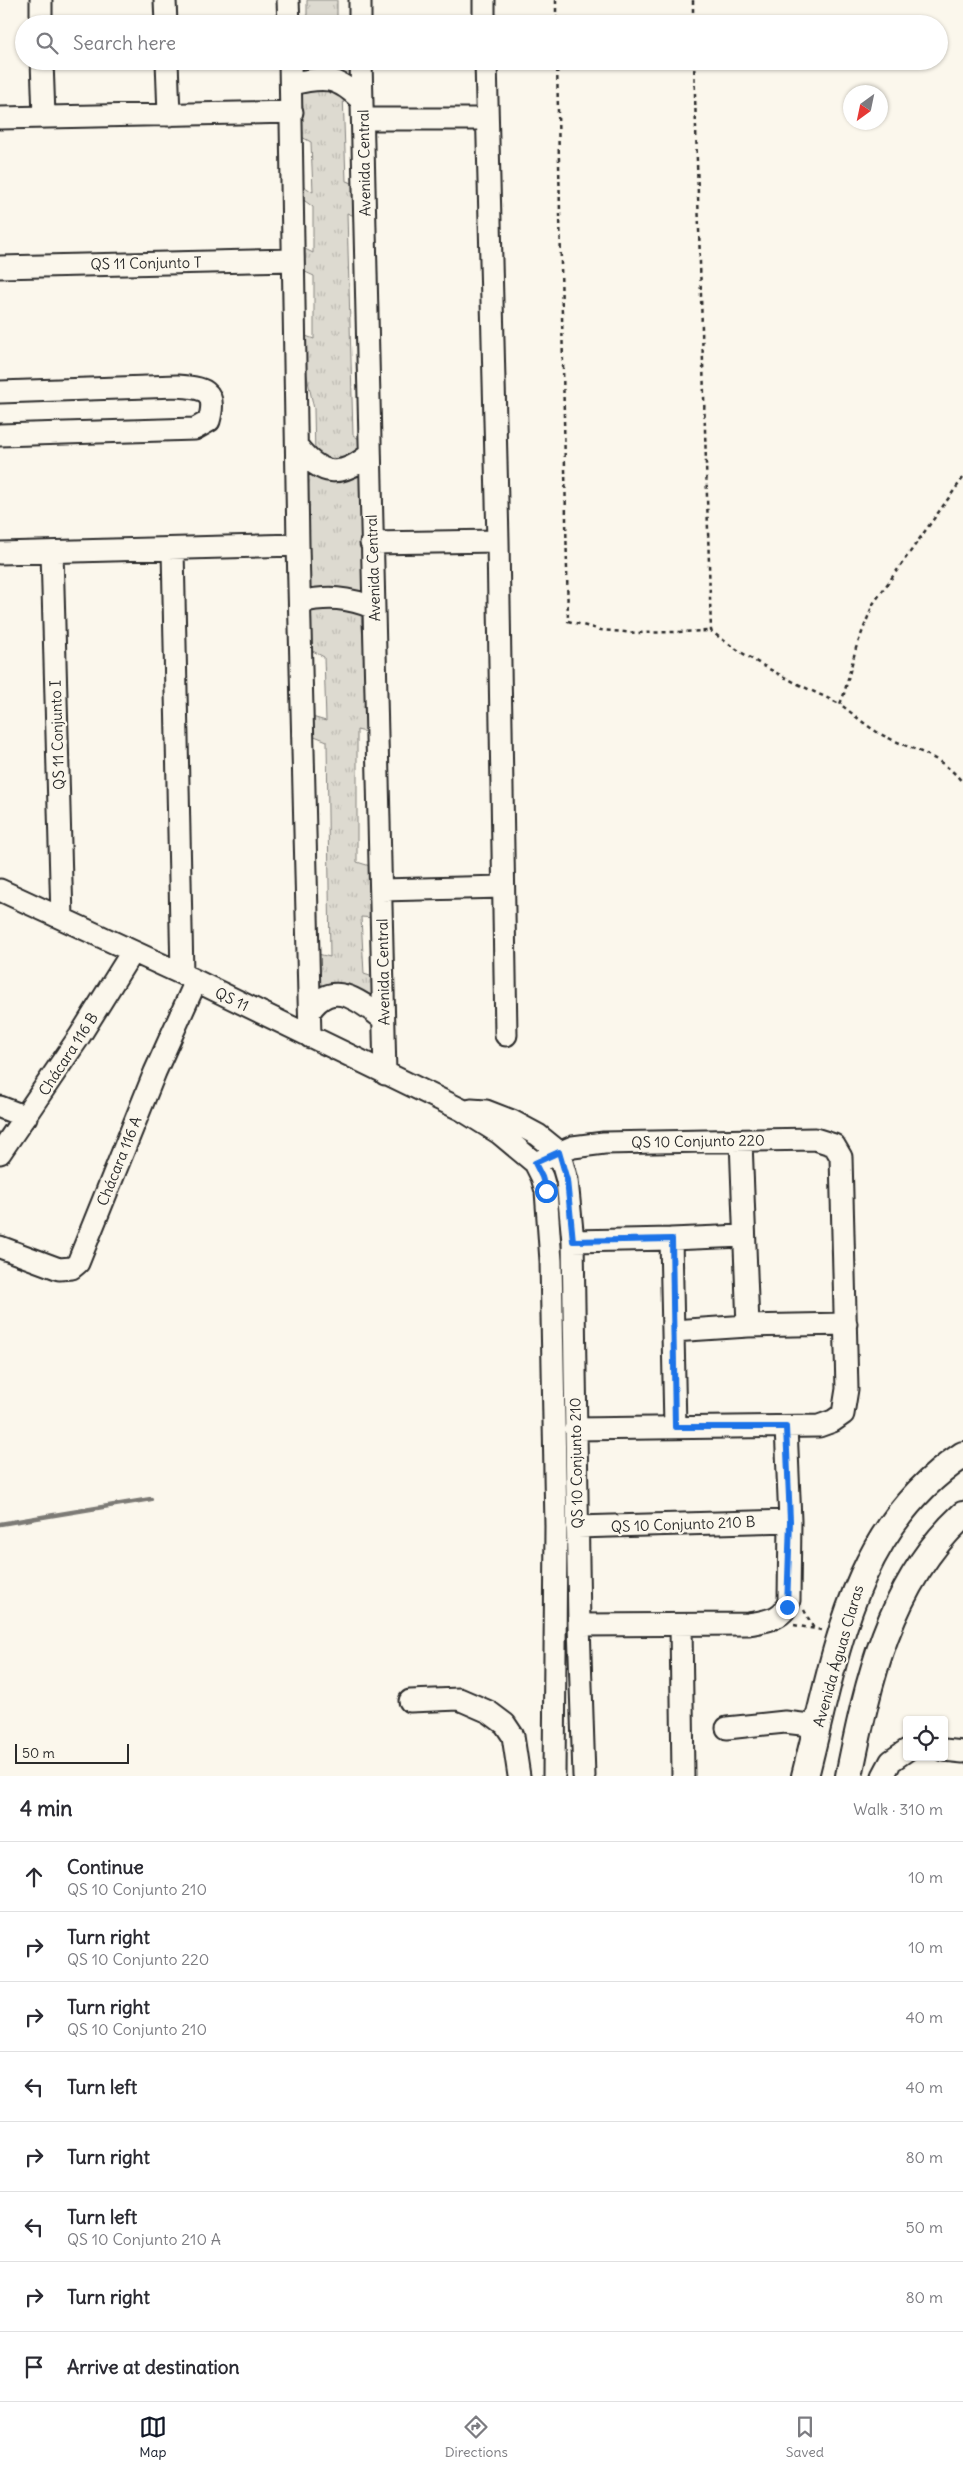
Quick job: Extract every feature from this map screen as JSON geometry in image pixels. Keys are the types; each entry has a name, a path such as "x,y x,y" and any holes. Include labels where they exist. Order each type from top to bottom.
{"main road":[{"name":"Avenida Águas Claras","path":"805,1776 842,1634 858,1584 881,1538 904,1508 936,1473 963,1455"},
{"path":"849,1776 872,1671 888,1628 926,1558 945,1532 963,1515"}],"street":[{"path":"41,0 41,15"},
{"path":"165,0 166,15"},
{"path":"288,0 289,15"},
{"path":"360,0 360,15"},
{"path":"484,0 484,15"},
{"path":"42,70 44,116"},
{"path":"167,70 169,115"},
{"path":"290,70 298,545 310,1037"},
{"name":"Avenida Central","path":"361,70 371,543 385,1074"},
{"path":"486,70 498,541 506,1035"},
{"path":"291,84 320,78 330,79 347,86 363,110 487,119"},
{"path":"0,118 292,112"},
{"name":"QS 11 Conjunto T","path":"0,267 293,260"},
{"path":"0,392 177,386 199,388 206,391 210,396 213,408 209,421 195,429 0,436"},
{"path":"296,446 314,464 328,470 354,467 370,454"},
{"path":"371,543 498,541"},
{"path":"0,553 173,550 298,545"},
{"path":"173,550 189,977"},
{"name":"QS 11 Conjunto I","path":"52,552 62,918"},
{"path":"300,602 322,597 337,597 356,600 374,608"},
{"path":"381,890 503,887"},
{"name":"QS 11","path":"0,890 189,977 462,1110 499,1133 535,1163"},
{"name":"Chácara 116 B","path":"0,1153 79,1037 132,952"},
{"name":"Chácara 116 A","path":"0,1247 59,1269 72,1268 78,1263 155,1072 189,977"},
{"path":"310,1011 320,999 330,994 340,994 362,1003 383,1019"},
{"path":"0,1107 26,1117"},
{"name":"QS 11","path":"462,1110 486,1111 512,1121 538,1135 559,1152"},
{"name":"QS 10 Conjunto 220","path":"535,1163 559,1152 592,1143 815,1139 826,1141 838,1150 841,1157 842,1172 846,1404 843,1414 833,1421 819,1426 786,1427"},
{"path":"741,1141 743,1236 748,1326"},
{"name":"QS 10 Conjunto 210","path":"559,1152 567,1180 573,1241 579,1625 584,1776"},
{"name":"QS 10 Conjunto 210","path":"535,1163 546,1191 550,1261 556,1526 554,1776"},
{"path":"573,1241 743,1236"},
{"path":"672,1239 675,1427"},
{"path":"673,1331 748,1326 846,1324"},
{"path":"576,1429 786,1427 790,1521 789,1600 787,1607 777,1616 767,1621 749,1624 579,1625"},
{"name":"QS 10 Conjunto 210 B","path":"577,1527 790,1521"},
{"path":"681,1625 683,1776"},
{"path":"410,1701 458,1699 489,1712 505,1724 513,1736 520,1776"},
{"path":"727,1728 785,1722 818,1726"},
{"path":"948,1750 963,1752"},
{"path":"884,1776 891,1761 903,1753"}],"path":[{"path":"556,0 556,15"},
{"path":"692,0 693,15"},
{"path":"557,70 568,621 601,630 637,633 711,631 742,655 771,672 840,704 878,732 922,750 956,774 963,783"},
{"path":"694,70 711,631"},
{"path":"840,704 856,648 874,604 963,478"},
{"path":"777,1616 790,1624 842,1634"}],"green space":[{"path":"307,0 337,0 337,15 307,15"},
{"path":"297,70 322,70 297,77"},
{"path":"329,70 353,70 353,77"},
{"path":"322,84 343,93 346,181 359,185 357,217 347,213 353,435 362,441 360,455 337,466 315,457 314,409 303,358 303,335 314,339 314,276 303,271 301,247 313,253 313,207 301,198 300,184 313,192 311,142 298,135 298,93"},
{"path":"306,474 364,476 363,593 307,591"},
{"path":"308,604 361,614 370,733 357,730 357,862 370,866 375,918 361,917 364,974 376,978 376,1001 344,987 320,986 318,954 330,957 327,741 312,735 312,717 326,721 324,657 309,649"}],"waterway":[{"path":"0,1524 151,1499"}],"route":[{"path":"546,1191 535,1163 559,1152 567,1180 573,1241 672,1239 675,1427 786,1427 790,1521 789,1600 787,1607"}]}
